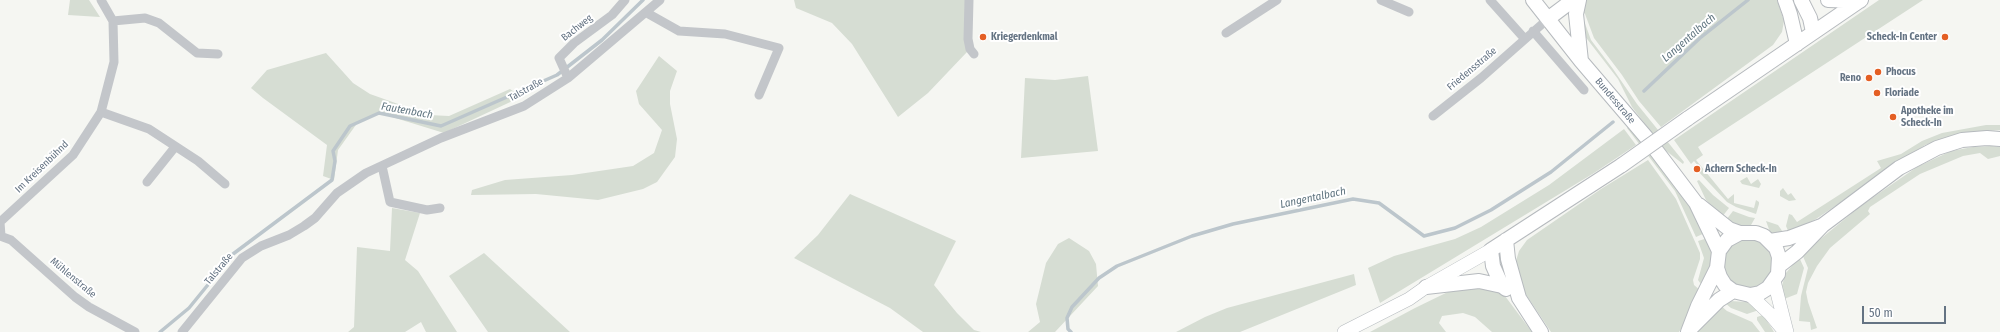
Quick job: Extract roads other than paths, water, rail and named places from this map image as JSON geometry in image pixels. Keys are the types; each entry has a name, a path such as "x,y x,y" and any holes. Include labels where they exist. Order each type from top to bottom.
{"main road":[{"name":"Bundesstraße","path":"1534,0 1581,61 1646,137 1696,203"},
{"path":"1549,18 1573,0"},
{"path":"1579,0 1576,14 1581,61"},
{"path":"1785,0 1797,44"},
{"path":"1801,0 1810,18 1813,32"},
{"path":"1828,0 1861,0"},
{"path":"1344,332 1409,299 1426,287 1491,250 1622,164 1861,0"},
{"path":"1780,266 1797,252 1823,225 1899,168 1936,148 1962,140 1987,138 2000,139"},
{"path":"1696,203 1720,223 1740,233 1756,233 1770,241 1779,257 1780,266 1774,281 1768,288 1760,293 1750,295 1733,291 1725,285 1717,268"},
{"path":"1696,203 1719,251"},
{"path":"1770,241 1789,238 1823,225"},
{"path":"1689,331 1698,306 1717,268 1719,251 1727,240 1740,233"},
{"path":"1506,240 1508,259 1519,298 1541,332"},
{"path":"1491,250 1493,266 1502,286"},
{"path":"1426,287 1479,281 1502,286 1519,298"},
{"path":"1774,281 1786,332"},
{"path":"1689,331 1719,300 1733,291"},
{"path":"1750,295 1786,332"}],"street":[{"name":"Im Kreisenbühnd","path":"0,236 0,222 73,155 101,112 114,62 113,21 101,0"},
{"name":"Bachweg","path":"568,78 559,58 574,43 612,15 625,0"},
{"name":"Talstraße","path":"182,332 242,258 261,246 289,235 304,226 315,218 337,193 366,173 441,138 524,106 568,78 660,0"},
{"path":"969,0 968,39 970,49 974,54"},
{"path":"1226,34 1277,0"},
{"path":"1381,0 1409,12"},
{"path":"1490,0 1524,38"},
{"path":"646,12 679,31 725,34 779,48 759,95"},
{"path":"113,21 145,18 159,23 197,53 218,54"},
{"name":"Friedensstraße","path":"1433,116 1481,78 1524,38 1549,18"},
{"path":"1533,31 1584,90"},
{"path":"101,112 149,129 198,162 225,184"},
{"path":"147,182 175,146"},
{"path":"382,166 390,202 427,210 440,208"},
{"name":"Mühlenstraße","path":"0,236 11,240 84,303 135,332"}],"waterway":[{"name":"Fautenbach","path":"160,332 189,308 233,254 332,180 335,161 333,151 350,126 379,113 441,126 557,75 602,40 643,0"},
{"name":"Langentalbach","path":"1644,91 1700,38 1748,0"},
{"name":"Langentalbach","path":"1071,332 1068,329 1067,318 1072,307 1099,278 1117,266 1192,236 1233,224 1353,199 1379,203 1424,236 1455,228 1491,210 1551,172 1613,122"}],"place":[{"name":"Kriegerdenkmal","path":"983,37"},
{"name":"Scheck-In Center","path":"1945,37"},
{"name":"Phocus","path":"1878,72"},
{"name":"Reno","path":"1869,78"},
{"name":"Floriade","path":"1877,93"},
{"name":"Apotheke im Scheck-In","path":"1893,117"},
{"name":"Achern Scheck-In","path":"1697,169"}]}
